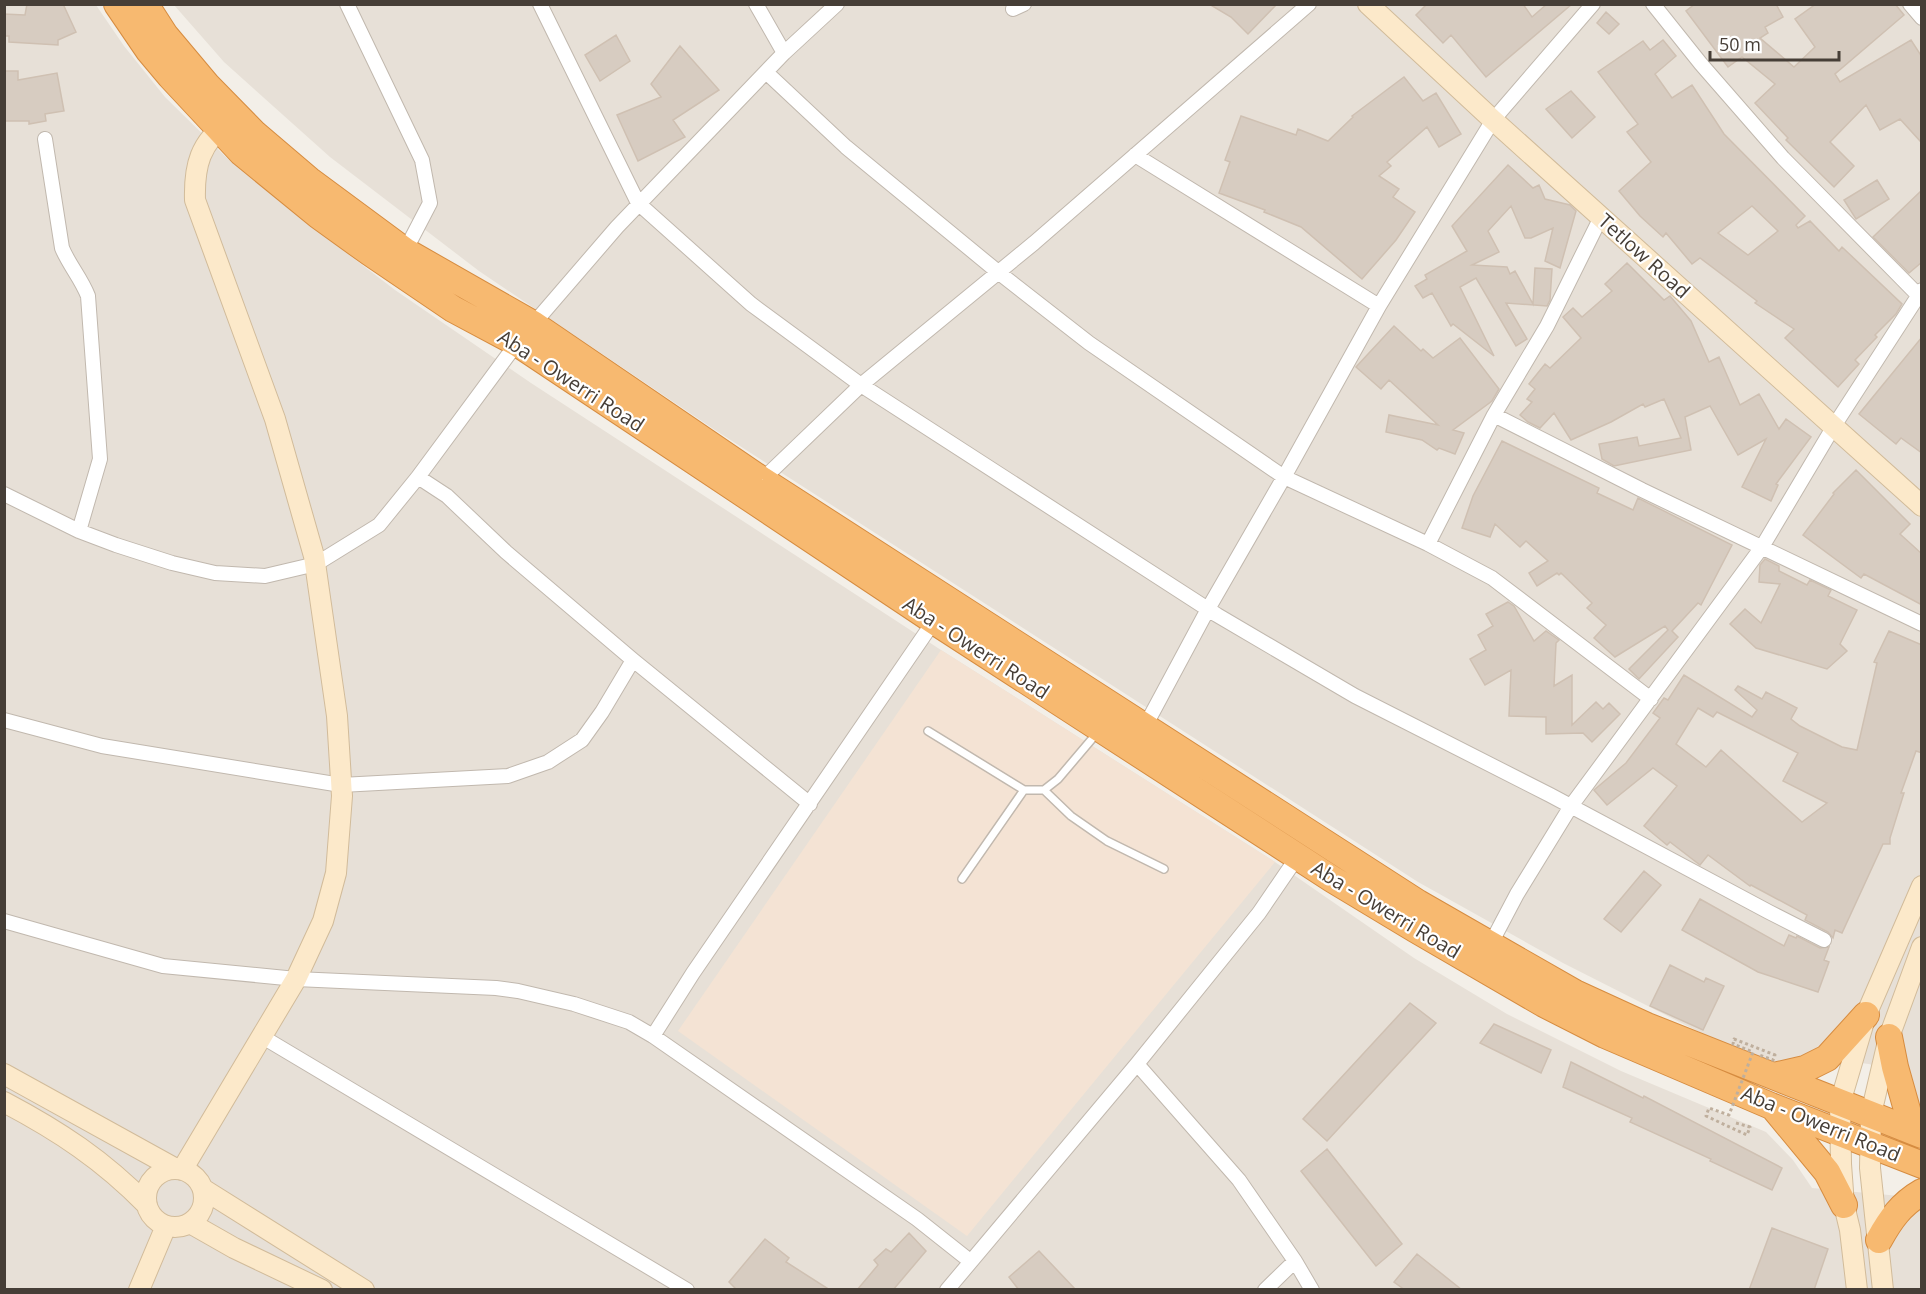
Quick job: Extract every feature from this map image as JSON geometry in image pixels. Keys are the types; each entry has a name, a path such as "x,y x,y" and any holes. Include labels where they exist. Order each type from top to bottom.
{"highway":[{"name":"Aba - Owerri Road","path":"117,4 149,51 227,122 405,251 934,621 1414,929 1484,955 1647,1026 1766,1066 1840,1103 1917,1133"},
{"name":"Aba - Owerri Road","path":"145,4 165,35 207,85 242,153 369,252 453,309 525,334 762,480 1418,903 1544,1004 1605,1035 1771,1106 1922,1164"},
{"path":"1766,1066 1805,1069 1827,1058 1866,1015"},
{"path":"1889,1037 1895,1067 1917,1133"},
{"path":"1771,1106 1827,1172 1844,1205"},
{"path":"1879,1240 1890,1220 1906,1201 1922,1192"}],"street":[{"path":"347,4 422,160 430,202 405,251"},
{"path":"540,4 638,203 751,304 861,385 1208,609 1355,696 1571,806 1824,940"},
{"path":"756,4 784,53"},
{"path":"4,494 79,531 172,563 215,573 265,576 316,564 379,525 418,477 525,334 638,203 784,53 837,4"},
{"path":"762,480 861,385 1034,243 1309,4"},
{"name":"Tetlow Road","path":"1368,4 1493,120 1922,506"},
{"path":"1131,749 1145,728 1208,609 1378,306 1493,120 1593,4"},
{"path":"1484,955 1517,894 1571,806 1762,547 1834,426 1920,292 1783,158 1701,64 1653,4"},
{"path":"1910,4 1922,18"},
{"path":"767,73 846,147 998,272 1089,343 1284,477 1428,544 1492,578 1651,699"},
{"path":"179,1170 296,979 323,921 336,873 342,796 336,704 316,564 275,419 195,200 194,175 201,151 227,122"},
{"path":"45,139 62,248 67,260 83,282 88,296 100,459 96,481 79,531"},
{"path":"1135,155 1330,274 1378,306"},
{"path":"1428,544 1494,415 1547,326 1601,217"},
{"path":"1494,415 1642,490 1922,624"},
{"path":"418,477 447,496 506,552 633,660 810,804"},
{"path":"653,1036 693,973 934,621"},
{"path":"4,720 102,746 341,785 508,776 548,762 582,740 602,712 633,660"},
{"path":"947,1290 1137,1064 1259,913 1313,836"},
{"path":"1857,1290 1844,1205 1840,1103 1866,1015 1922,886"},
{"path":"4,921 163,966 296,979 496,988 574,1004 629,1022 653,1036 917,1219 970,1261"},
{"path":"1883,1290 1870,1168 1870,1114 1889,1037 1919,959"},
{"path":"261,1036 687,1290"},
{"path":"1137,1064 1239,1180 1295,1261 1312,1290"},
{"path":"4,1074 195,1177 203,1189 364,1290"},
{"path":"4,1102 51,1127 91,1154 121,1179 147,1205 156,1220 166,1226 176,1227 190,1223 197,1217 204,1199 203,1189"},
{"path":"147,1205 147,1193 151,1182 164,1171 179,1170"},
{"path":"190,1223 234,1248 322,1290"},
{"path":"139,1290 166,1226"},
{"path":"1265,1290 1295,1261"}],"lane":[{"path":"928,731 1024,790 1044,790 1058,779 1100,729"},
{"path":"962,879 1024,790"},
{"path":"1044,790 1071,816 1107,841 1164,869"}],"path":[{"path":"1736,1123 1750,1127 1747,1135 1706,1116 1709,1108 1729,1115 1753,1052 1733,1044 1734,1039 1775,1055 1766,1066"}],"shaded area":[{"path":"5,4 96,5 124,46 165,97 226,157 280,202 395,290 531,383 941,650 1275,862 1414,958 1507,1014 1621,1071 1766,1132 1793,1160 1812,1188 1922,1198 1921,1290 5,1290"},
{"path":"174,5 1921,5 1921,1120 1890,1071 1869,1064 1845,1061 1780,1066 1717,1041 1563,963 1418,882 715,430 479,271 330,157 224,62"},
{"path":"941,650 1275,862 967,1236 678,1031"}],"building":[{"path":"27,4 63,4 76,32 58,40 58,45 9,42 9,36 4,36 4,14 25,15"},
{"path":"1209,4 1277,4 1248,34 1231,17"},
{"path":"1427,4 1523,4 1532,17 1547,4 1572,4 1486,77 1451,35 1443,43 1416,15"},
{"path":"1695,4 1776,4 1783,17 1765,27 1768,33 1760,38 1794,67 1815,47 1795,19 1816,4 1895,4 1904,15 1835,74 1840,82 1911,40 1922,57 1921,142 1900,119 1880,130 1866,105 1830,142 1854,166 1834,187 1786,140 1788,138 1755,103 1775,84 1742,57 1728,67 1686,11"},
{"path":"1606,12 1619,24 1609,34 1597,23"},
{"path":"616,35 630,61 600,81 585,55"},
{"path":"1663,40 1676,56 1655,74 1672,98 1692,85 1724,134 1805,216 1796,225 1798,228 1810,221 1839,251 1842,247 1902,304 1896,314 1875,335 1877,337 1855,360 1859,364 1838,387 1785,338 1794,329 1755,303 1757,301 1700,258 1692,264 1666,233 1663,237 1640,216 1619,191 1651,162 1627,132 1638,124 1598,72 1643,41 1650,50","holes":["1752,206 1778,231 1748,255 1718,233"]},
{"path":"680,46 719,90 673,120 685,137 638,161 617,115 661,97 651,84"},
{"path":"4,71 18,71 18,80 57,73 64,111 45,114 46,121 29,124 29,121 4,121"},
{"path":"1404,77 1423,101 1436,93 1461,134 1439,147 1427,127 1387,162 1391,166 1379,176 1399,189 1393,197 1415,212 1396,240 1362,279 1301,227 1264,212 1265,210 1219,193 1230,162 1225,160 1241,116 1296,135 1298,129 1328,141 1352,116"},
{"path":"1571,91 1595,117 1572,138 1546,109"},
{"path":"1508,165 1533,188 1539,185 1545,199 1570,205 1576,211 1560,268 1545,261 1553,228 1531,238 1525,238 1511,206 1488,231 1499,252 1472,265 1507,267 1510,274 1515,271 1533,304 1535,268 1552,269 1550,300 1547,306 1506,303 1527,339 1516,346 1476,278 1460,287 1494,356 1453,324 1451,326 1432,293 1423,298 1415,286 1427,279 1425,275 1467,251 1452,226"},
{"path":"1877,180 1889,199 1856,219 1844,200"},
{"path":"1922,190 1922,262 1909,273 1873,237"},
{"path":"1627,263 1664,300 1670,296 1691,321 1709,362 1719,357 1740,405 1759,394 1779,429 1786,419 1811,437 1776,484 1778,485 1771,501 1742,487 1766,439 1738,455 1710,406 1685,417 1691,450 1614,466 1602,459 1599,444 1637,437 1639,446 1681,438 1664,399 1645,407 1643,404 1571,440 1554,413 1540,428 1520,415 1532,402 1527,399 1535,389 1529,384 1545,364 1550,368 1581,338 1563,317 1573,308 1582,317 1612,291 1605,284"},
{"path":"1394,326 1421,351 1423,349 1433,358 1460,338 1499,389 1492,401 1453,430 1464,433 1455,454 1439,448 1437,450 1422,440 1386,432 1389,415 1438,425 1389,380 1381,389 1356,367"},
{"path":"1922,337 1922,453 1901,438 1896,444 1859,414"},
{"path":"1502,441 1599,488 1597,493 1633,510 1638,498 1732,545 1701,605 1698,603 1672,631 1678,637 1639,679 1629,669 1668,630 1665,626 1615,657 1594,638 1606,625 1587,608 1592,603 1561,573 1559,575 1557,573 1537,586 1529,573 1548,561 1526,541 1520,547 1495,524 1490,537 1462,528 1473,496"},
{"path":"1856,470 1910,524 1900,534 1922,554 1922,605 1864,574 1861,578 1803,535 1833,493"},
{"path":"1765,559 1779,566 1779,571 1807,585 1810,580 1831,590 1828,596 1857,610 1840,644 1847,651 1827,669 1756,648 1730,624 1745,609 1761,623 1780,584 1759,582 1760,565"},
{"path":"1508,602 1514,606 1534,641 1546,631 1559,640 1556,643 1554,686 1572,675 1572,725 1596,702 1603,709 1609,703 1620,714 1592,742 1583,733 1546,734 1546,717 1509,716 1511,670 1485,685 1470,659 1486,650 1478,635 1493,626 1486,614"},
{"path":"1889,631 1922,645 1922,753 1916,751 1901,793 1904,793 1890,844 1883,844 1842,933 1835,930 1833,938 1828,932 1805,920 1807,915 1750,886 1708,855 1700,865 1670,842 1667,845 1644,826 1677,786 1653,768 1607,805 1594,790 1626,763 1660,718 1653,713 1664,698 1668,700 1684,675 1752,717 1757,710 1735,690 1738,686 1762,699 1766,692 1797,708 1791,719 1800,726 1842,747 1857,750 1877,663 1874,662","holes":["1698,708 1713,717 1717,712 1798,753 1783,781 1827,803 1802,822 1721,750 1706,767 1676,744"]},
{"path":"1644,871 1661,885 1621,932 1604,919"},
{"path":"1700,899 1784,946 1789,935 1796,938 1797,936 1820,948 1829,947 1824,960 1829,962 1818,992 1758,972 1682,930"},
{"path":"1670,965 1704,982 1706,978 1724,986 1703,1030 1650,1006"},
{"path":"1410,1003 1436,1023 1327,1141 1303,1119"},
{"path":"1494,1024 1551,1050 1541,1073 1480,1043"},
{"path":"1571,1062 1643,1098 1644,1096 1782,1168 1772,1190 1630,1122 1632,1118 1563,1087"},
{"path":"1327,1149 1402,1244 1376,1266 1301,1171"},
{"path":"1772,1228 1828,1249 1814,1290 1749,1290"},
{"path":"909,1233 926,1251 893,1290 857,1290 878,1265 874,1260 886,1249 891,1252"},
{"path":"765,1239 789,1258 786,1262 830,1290 737,1290 729,1282"},
{"path":"1039,1251 1076,1290 1019,1290 1009,1277"},
{"path":"1417,1254 1462,1290 1405,1290 1394,1282"}]}
